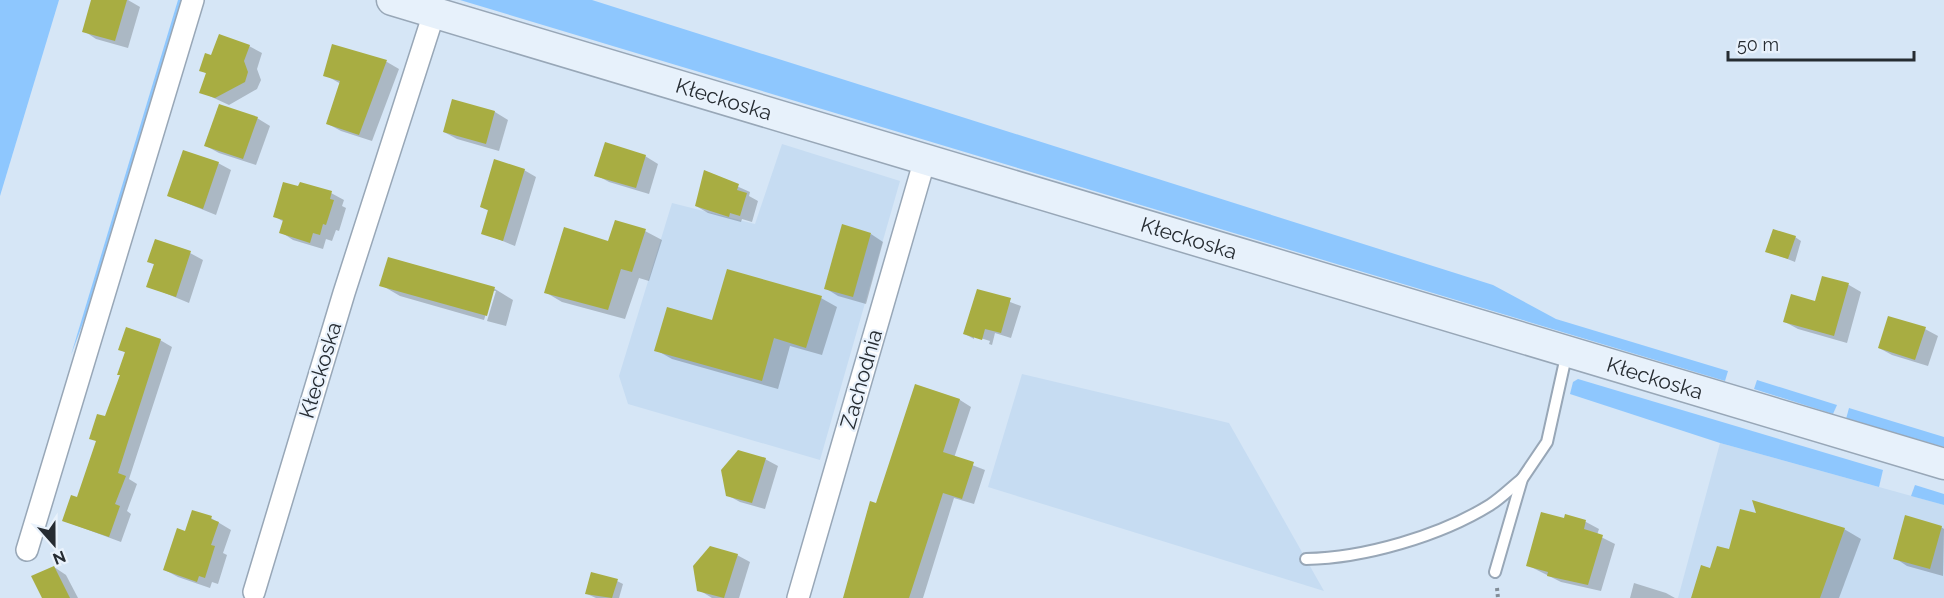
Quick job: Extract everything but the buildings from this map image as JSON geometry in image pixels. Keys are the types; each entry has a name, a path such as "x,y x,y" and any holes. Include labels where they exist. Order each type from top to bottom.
{"main road":[{"name":"Kłeckoska","path":"392,0 1944,464"}],"street":[{"path":"27,550 193,0"},
{"name":"Kłeckoska","path":"254,592 344,293 434,13"},
{"name":"Zachodnia","path":"798,598 925,159"}],"lane":[{"path":"1306,559 1328,558 1375,549 1433,532 1490,505 1522,479 1547,442 1568,352"},
{"path":"1495,573 1522,479"}],"shaded area":[{"path":"0,0 59,0 0,196"},
{"path":"178,0 183,0 98,283 71,355"},
{"path":"460,0 592,0 1493,285 1556,319 1728,371 1725,381"},
{"path":"782,144 900,181 820,460 628,404 619,376 672,203 755,224"},
{"path":"1022,374 1229,423 1324,591 988,487"},
{"path":"1578,379 1883,470 1879,487 1720,443 1570,394 1573,382"},
{"path":"1757,380 1837,405 1833,414 1754,389"},
{"path":"1849,408 1944,437 1944,447 1846,419"},
{"path":"1720,443 1944,505 1944,598 1678,598"},
{"path":"1915,485 1944,494 1944,505 1911,496"}]}
